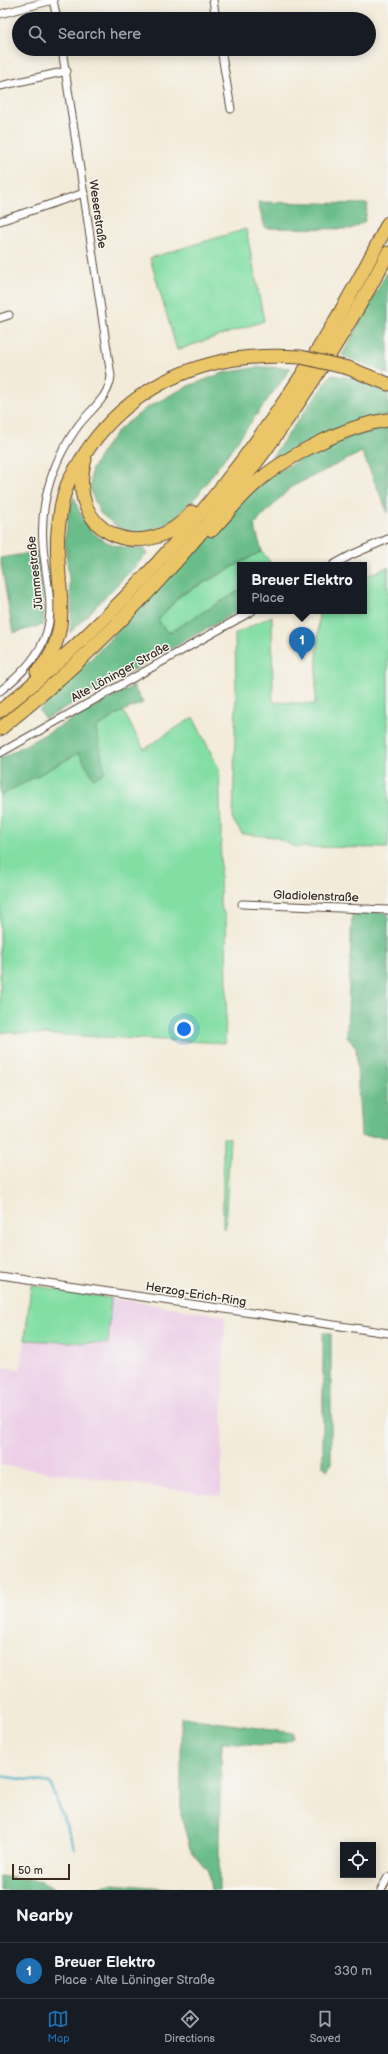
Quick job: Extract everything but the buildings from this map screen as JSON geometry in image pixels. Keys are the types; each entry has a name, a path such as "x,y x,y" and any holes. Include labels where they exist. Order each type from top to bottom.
{"highway":[{"path":"0,711 74,647 125,597 172,546 222,486 272,419 306,369 340,313 388,223"},
{"path":"0,729 76,663 136,604 187,548 248,473 285,422 351,320 388,253"},
{"path":"0,705 41,668 54,650 61,625 62,598 58,553 58,532 62,504 69,480 88,448 108,422 124,407 179,374 210,364 240,358 270,355 301,357 348,368 388,384"},
{"path":"187,548 199,544 253,485 275,468 332,436 388,420"},
{"path":"88,448 82,470 81,491 85,508 96,523 117,536 139,541 167,533 189,516 210,491 222,486"}],"street":[{"path":"0,14 53,0 56,12"},
{"path":"213,0 215,12"},
{"name":"Weserstraße","path":"64,56 111,372 110,381"},
{"path":"222,56 231,109"},
{"path":"0,86 67,71"},
{"path":"0,221 84,193"},
{"path":"0,318 9,315"},
{"name":"Jümmestraße","path":"0,691 29,665 45,640 50,615 41,533 45,498 53,471 65,446 78,425 106,394 110,381"},
{"path":"339,562 388,539"},
{"name":"Alte Löninger Straße","path":"0,753 247,614"},
{"name":"Gladiolenstraße","path":"242,904 388,910"},
{"name":"Herzog-Erich-Ring","path":"0,1276 388,1333"},
{"path":"381,1890 388,1877"}],"shaded area":[{"path":"111,1298 225,1316 221,1496 0,1465 0,1367 21,1369 25,1340 108,1344"}],"green space":[{"path":"258,202 368,204 365,221 351,229 265,228"},
{"path":"246,229 264,321 177,350 150,258"},
{"path":"388,271 388,374 342,355"},
{"path":"260,367 291,368 196,497 171,522 143,533 119,528 100,513 91,492 91,471 117,431 148,407 186,387 223,373"},
{"path":"331,375 352,378 388,392 388,415 328,433 299,446 273,463 268,462"},
{"path":"388,425 388,513 362,452 291,487 254,525 262,551 242,562 237,562 237,564 180,595 158,620 168,633 237,592 237,612 45,719 39,710 84,666 254,488 274,474 332,441"},
{"path":"74,497 84,521 98,537 118,546 144,549 148,553 70,633 72,607 65,543 68,516"},
{"path":"262,551 270,562 242,562"},
{"path":"37,552 44,612 43,625 13,633 0,558"},
{"path":"237,565 237,592 168,634 158,620 180,596"},
{"path":"388,567 388,848 295,847 275,837 242,834 233,820 236,693 235,634 272,616 273,702 315,704 319,614 367,614 367,576"},
{"path":"133,686 143,703 123,711 96,728 105,772 94,779 79,753 0,796 0,759"},
{"path":"123,711 144,749 193,717 219,769 221,828 220,904 226,918 227,986 225,1043 0,1032 0,796 79,753 94,779 96,728"},
{"path":"352,912 388,913 388,1137 361,1136 356,1048 347,1036"},
{"path":"223,1138 230,1138 225,1229 223,1228"},
{"path":"31,1285 111,1298 108,1344 25,1340"},
{"path":"323,1333 331,1333 331,1464 327,1470 323,1466"},
{"path":"181,1717 293,1733 293,1737 279,1744 259,1745 222,1742 219,1890 211,1890 208,1871 190,1849 181,1815"},
{"path":"0,1876 42,1882 56,1890 0,1890"},
{"path":"111,1884 180,1889 186,1890 87,1890"}],"waterway":[{"path":"0,1776 50,1783 75,1849"}],"place":[{"name":"Breuer Elektro","path":"302,660"}]}
